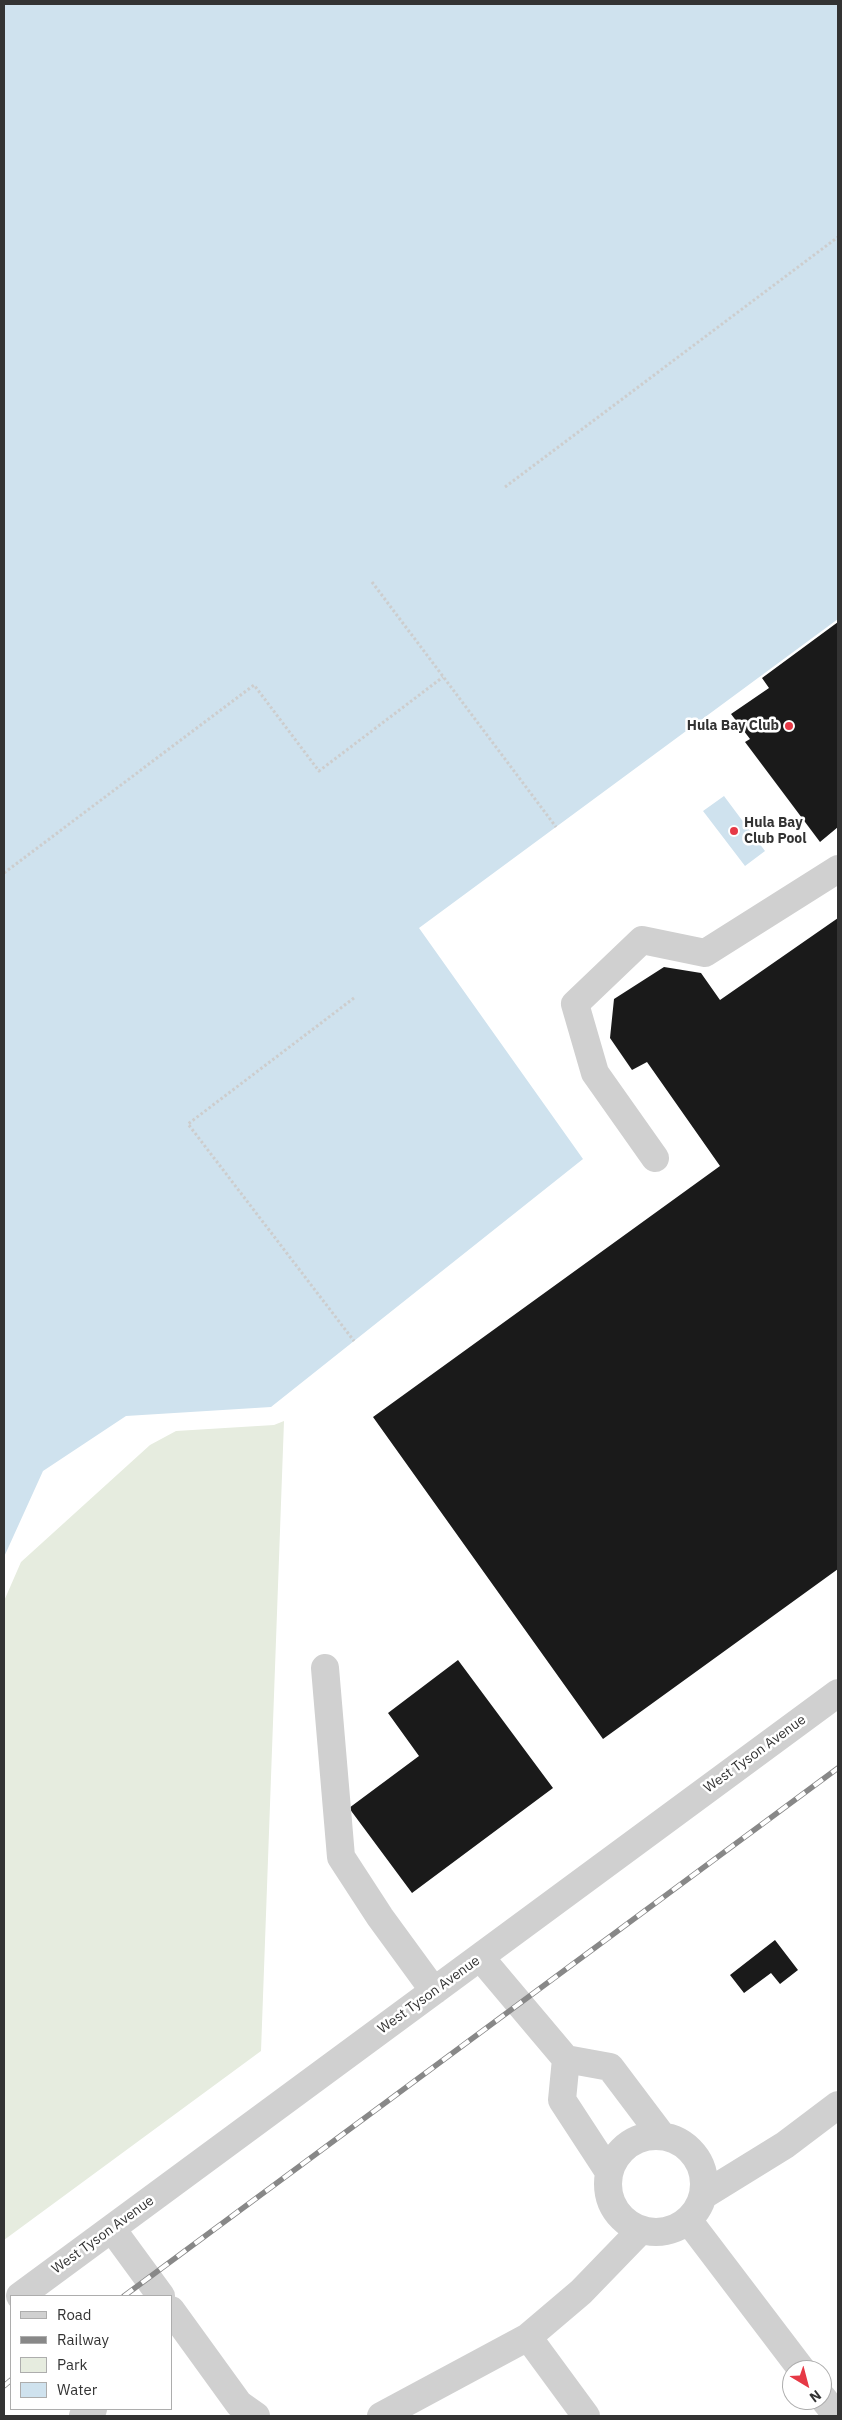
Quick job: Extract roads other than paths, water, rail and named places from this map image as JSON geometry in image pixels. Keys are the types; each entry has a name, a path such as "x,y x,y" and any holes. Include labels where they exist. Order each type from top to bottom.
{"street":[{"path":"655,1158 595,1073 575,1004 642,940 705,953 838,869"},
{"path":"324,1668 342,1856 380,1917 434,1991"},
{"name":"West Tyson Avenue","path":"21,2295 838,1693"},
{"path":"480,1957 566,2059 610,2068 662,2136"},
{"path":"566,2059 562,2100 609,2172"},
{"path":"704,2195 785,2145 838,2105"},
{"path":"662,2136 684,2144 695,2154 703,2168 704,2195 694,2215 681,2227 665,2232 648,2233 632,2227 620,2216 611,2202 608,2187 609,2172 616,2157 626,2146 639,2139 662,2136"},
{"path":"688,2220 794,2360"},
{"path":"112,2229 160,2295"},
{"path":"381,2416 528,2338 581,2292 642,2230"},
{"path":"172,2311 239,2404 256,2416"},
{"path":"528,2338 586,2416"}],"water":[{"path":"4,4 838,4 838,619 419,928 583,1159 271,1407 126,1416 43,1471 4,1557"},
{"name":"Hula Bay Club Pool","path":"724,796 765,851 745,866 703,811"}],"railway":[{"path":"125,2295 838,1768"},
{"path":"4,2386 10,2381"}],"place":[{"name":"Hula Bay Club","path":"789,726"},
{"name":"Hula Bay Club Pool","path":"734,831"}]}
